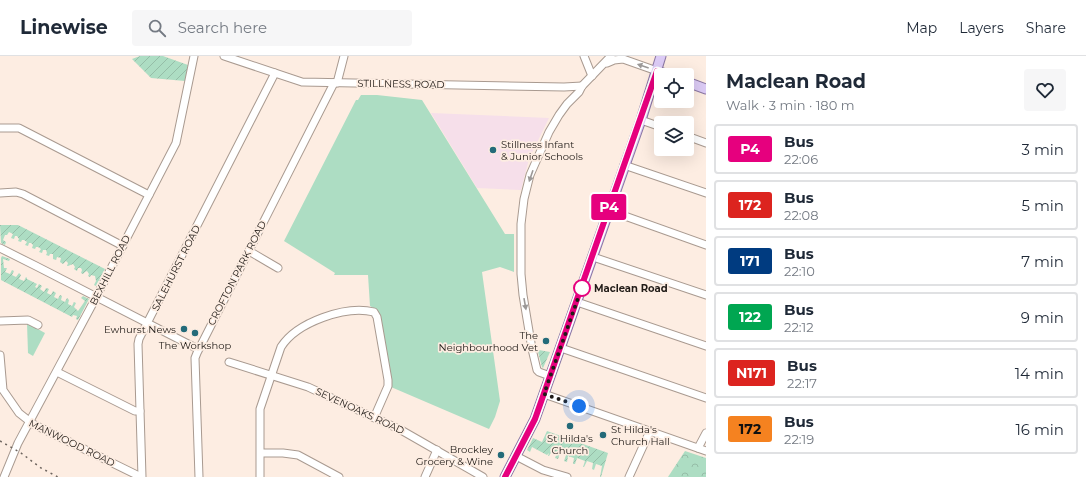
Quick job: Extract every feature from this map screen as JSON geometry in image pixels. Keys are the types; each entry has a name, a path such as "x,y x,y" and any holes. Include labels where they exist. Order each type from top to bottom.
{"main road":[{"path":"658,68 661,56"},
{"path":"505,477 535,419 654,80"},
{"path":"694,85 706,89"}],"street":[{"name":"BEXHILL ROAD","path":"4,477 18,443 97,297 176,143 194,56"},
{"name":"STILLNESS ROAD","path":"224,56 302,82 560,87 582,86"},
{"name":"CROFTON PARK ROAD","path":"199,477 196,358 198,349 335,83 344,56"},
{"path":"584,56 592,76"},
{"path":"550,376 537,370 531,343 521,274 522,211 530,175 549,132 567,104 611,56"},
{"path":"602,66 623,57 654,70"},
{"name":"SALEHURST ROAD","path":"142,477 138,344 147,323 275,73"},
{"path":"560,87 567,91 567,104"},
{"path":"641,120 654,125"},
{"path":"0,128 19,128 149,195"},
{"path":"694,138 706,142"},
{"path":"624,165 706,193"},
{"path":"0,193 16,192 23,194 123,246"},
{"path":"608,210 706,245"},
{"path":"0,248 198,349"},
{"path":"248,251 278,268"},
{"path":"593,257 706,295"},
{"path":"577,302 706,346"},
{"path":"260,477 260,409 281,347 302,327 335,313 374,312 377,316 388,386 374,418"},
{"path":"0,321 28,320 38,325"},
{"path":"561,348 706,398"},
{"name":"MANWOOD ROAD","path":"0,355 3,390 19,413 29,422 142,477"},
{"name":"SEVENOAKS ROAD","path":"229,362 308,387 437,450 483,477"},
{"path":"56,372 134,410 140,411"},
{"path":"544,394 706,451"},
{"path":"629,477 650,431"},
{"path":"698,448 706,433"},
{"path":"425,477 437,450"},
{"path":"260,453 283,453 298,455 340,477"},
{"path":"516,456 543,470 567,477"}],"shaded area":[{"name":"Stillness Infant & Junior Schools","path":"431,113 549,118 529,159 521,190 477,188"}],"green space":[{"path":"140,56 163,56 188,65 185,81 151,78 132,59"},
{"path":"361,95 377,95 422,100 505,234 514,234 514,272 500,267 482,272 500,401 489,429 391,387 380,315 377,310 370,306 368,275 334,275 335,273 284,241 356,100 358,100"},
{"path":"0,225 18,225 105,269 96,286 94,285 96,281 95,276 88,276 89,274 87,271 83,274 81,273 81,268 78,268 77,271 74,269 75,267 73,264 67,266 68,263 66,261 63,264 60,262 61,258 57,257 56,260 53,259 53,254 50,254 49,256 46,255 46,250 43,250 42,253 39,252 41,249 38,247 35,249 32,248 33,245 31,243 29,243 28,246 25,245 27,242 24,240 21,242 18,241 19,239 17,236 15,236 14,239 11,238 13,234 9,232 5,235 3,240 6,242 5,245 1,243"},
{"path":"2,256 10,259 9,261 3,259 4,268 7,268 5,272 10,274 12,270 14,271 12,275 16,277 19,273 21,275 19,279 24,281 26,277 37,284 35,287 37,288 39,284 42,286 40,289 44,292 46,288 49,289 47,293 51,295 53,291 56,293 54,297 58,299 60,295 62,296 61,300 65,302 67,298 69,300 68,304 72,306 74,302 76,303 74,307 78,311 85,301 81,298 83,296 89,299 78,320 76,319 77,316 73,315 72,317 1,280"},
{"path":"27,323 45,333 33,356 28,353"},
{"path":"539,350 550,352 543,368 538,352"},
{"path":"547,431 608,453 601,477 602,466 596,464 594,470 592,469 593,463 587,461 583,467 585,461 577,458 575,464 573,464 574,458 568,456 567,462 564,461 566,455 560,453 558,459 555,458 557,453 552,451 548,456 549,453 547,455 532,447 530,452 527,450 533,438 542,442"},
{"path":"685,451 706,458 706,477 668,477"}],"railway":[{"path":"0,441 21,453 41,468 58,477"}],"bus line":[{"name":"P4","path":"505,477 535,419 588,272 608,210 654,80"}],"place":[{"name":"Stillness Infant & Junior Schools","path":"493,150"},
{"name":"Maclean Road","path":"582,288"},
{"name":"Ewhurst News","path":"184,329"},
{"name":"The Workshop","path":"195,333"},
{"name":"The Neighbourhood Vet","path":"546,341"},
{"name":"St Hilda's Church","path":"570,426"},
{"name":"St Hilda's Church Hall","path":"603,435"},
{"name":"Brockley Grocery & Wine","path":"501,455"}],"route":[{"path":"579,406 544,394 582,288"}]}
